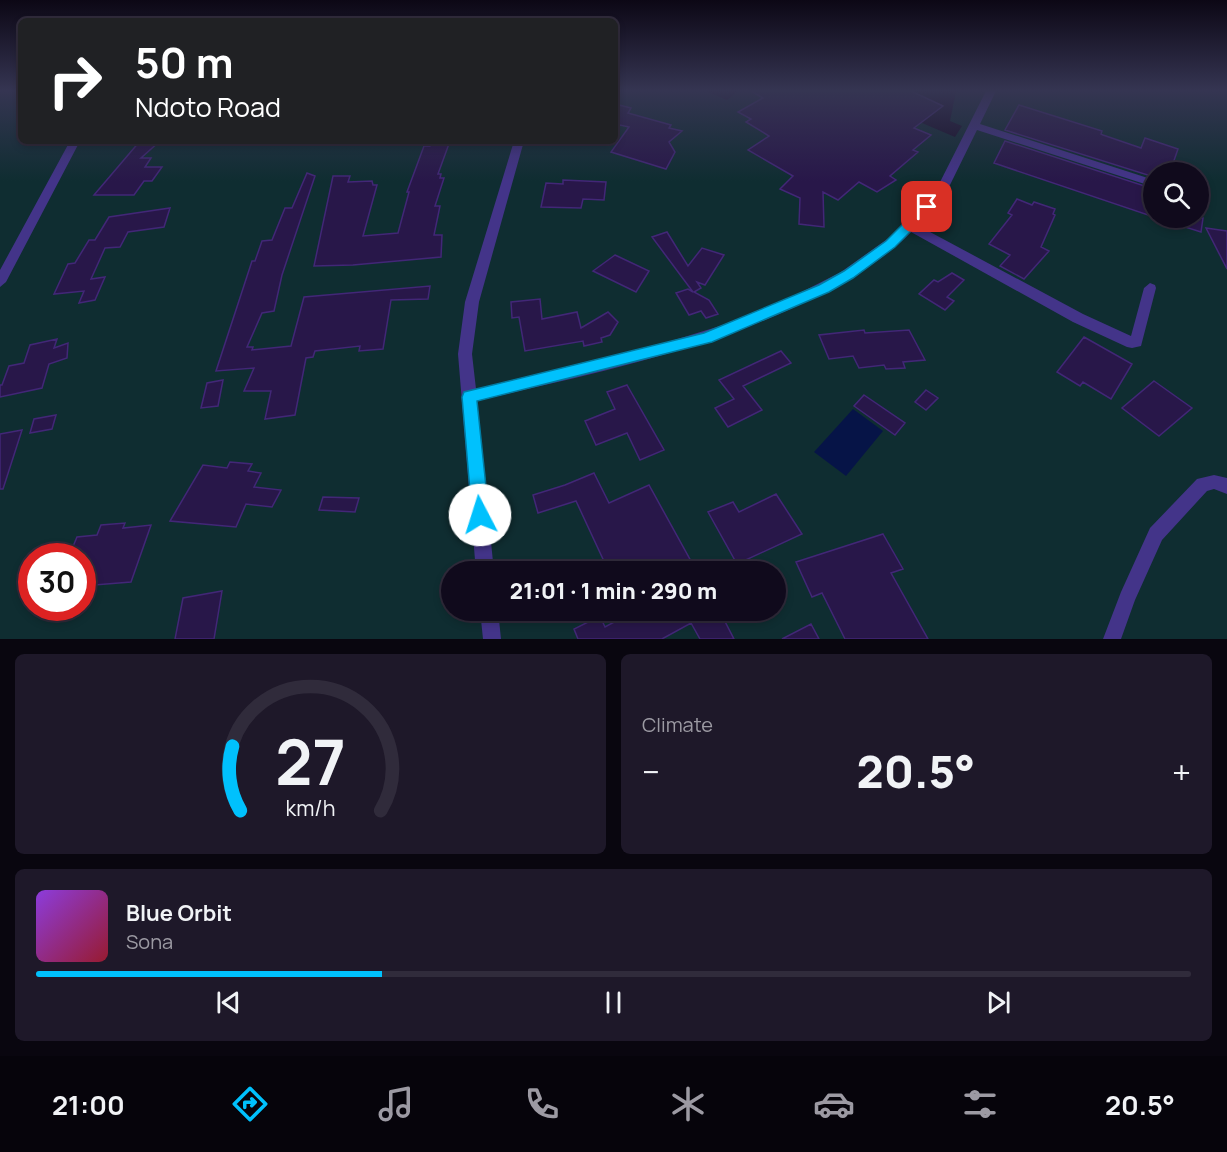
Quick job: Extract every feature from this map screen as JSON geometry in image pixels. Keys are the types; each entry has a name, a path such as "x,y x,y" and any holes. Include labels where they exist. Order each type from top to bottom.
{"street":[{"path":"469,397 707,338 824,289 867,263 910,226 941,191 977,121"},
{"path":"975,126 1143,180"},
{"path":"0,282 73,144"},
{"path":"484,561 465,354 472,302 518,144"},
{"path":"910,226 1078,318 1132,343 1136,342 1150,288"},
{"path":"1112,639 1156,534 1203,484 1214,482 1227,486"},
{"path":"490,621 492,639"}],"green space":[{"path":"0,121 18,121 18,144 618,144 618,121 917,121 955,137 962,126 950,121 1227,121 1227,639 0,639"}],"shaded area":[{"path":"853,409 883,431 846,476 814,452"}],"building":[{"path":"618,121 656,121 671,125 669,128 682,131 669,142 675,152 666,169 611,152 629,127 620,125 618,128"},
{"path":"923,121 914,128 931,135 913,150 918,152 890,176 896,180 877,192 859,182 838,200 823,192 824,227 799,224 800,198 780,189 793,176 748,150 769,136 746,122"},
{"path":"1010,121 1070,121 1102,131 1103,135 1141,148 1145,138 1178,149 1173,162 1143,162 1143,174 1005,130"},
{"path":"1005,141 1143,185 1143,213 994,163"},
{"path":"137,144 157,144 141,158 151,158 145,167 162,167 152,181 144,181 134,195 94,195"},
{"path":"431,144 449,144 438,174 441,174 440,178 444,178 435,206 440,206 434,235 442,235 441,257 314,266 333,176 350,176 348,182 372,181 373,185 377,185 363,236 398,233 409,192 407,192 424,146"},
{"path":"307,173 315,176 282,275 274,311 262,313 247,347 253,347 252,350 291,346 304,297 430,286 428,299 391,300 383,349 359,351 360,346 315,351 313,357 306,358 295,415 265,419 271,391 244,391 254,368 216,371 252,261 255,261 262,241 272,240 285,208 292,208"},
{"path":"563,180 606,182 604,200 583,199 581,208 541,207 546,183 563,184"},
{"path":"1017,199 1032,205 1034,202 1055,209 1053,214 1055,215 1041,247 1049,251 1024,279 1000,266 1010,255 989,244 1012,215 1008,213"},
{"path":"170,208 164,227 128,232 120,247 105,248 91,279 105,277 95,300 79,303 84,291 54,294 68,264 75,263 89,240 95,240 109,217"},
{"path":"1188,228 1202,228 1201,232"},
{"path":"1206,228 1227,231 1227,269"},
{"path":"667,232 688,266 702,248 724,255 705,285 697,282 701,288 694,292 709,300 718,314 706,318 701,311 689,315 676,293 688,289 693,292 652,237"},
{"path":"615,255 649,271 636,292 593,271"},
{"path":"952,273 964,280 947,297 954,301 945,310 919,294 934,280 938,282"},
{"path":"540,299 542,319 577,312 581,328 608,312 618,322 610,335 601,338 602,342 584,346 583,341 525,351 519,317 512,318 511,302"},
{"path":"864,330 865,333 909,330 925,360 903,362 905,368 886,369 884,365 859,368 853,356 829,359 819,335"},
{"path":"1084,337 1132,364 1111,399 1083,382 1080,386 1057,372"},
{"path":"57,339 54,348 68,343 67,358 49,364 42,388 0,397 0,385 2,385 9,366 24,363 30,345"},
{"path":"781,351 791,363 743,386 762,410 728,427 715,408 734,399 719,380"},
{"path":"223,380 218,406 201,408 207,383"},
{"path":"1154,381 1192,408 1159,436 1122,408"},
{"path":"627,385 664,450 640,460 627,433 596,445 585,421 615,409 607,392"},
{"path":"926,390 938,398 926,410 915,402"},
{"path":"864,395 905,423 895,435 854,406"},
{"path":"56,415 52,429 30,433 34,419"},
{"path":"22,430 3,489 0,489 0,434"},
{"path":"230,462 252,464 248,471 261,473 254,487 281,490 272,507 246,504 236,527 170,521 203,465 227,468"},
{"path":"594,473 609,503 649,485 691,561 604,561 576,501 538,513 533,495"},
{"path":"776,494 802,534 744,561 735,561 708,512 733,502 739,512"},
{"path":"323,497 359,498 355,512 319,510"},
{"path":"125,523 123,528 151,525 131,582 96,585 96,543 74,543 77,537 97,535 101,525"},
{"path":"883,534 903,569 891,573 928,639 845,639 822,593 812,597 796,562"},
{"path":"222,591 214,639 175,639 183,598"},
{"path":"590,621 602,621 605,627 616,621 725,621 734,639 700,639 691,623 662,639 578,639 574,629"},
{"path":"811,624 819,639 782,639"}],"route":[{"path":"480,515 469,397 707,338 824,289 849,275 890,244 927,207"}]}
